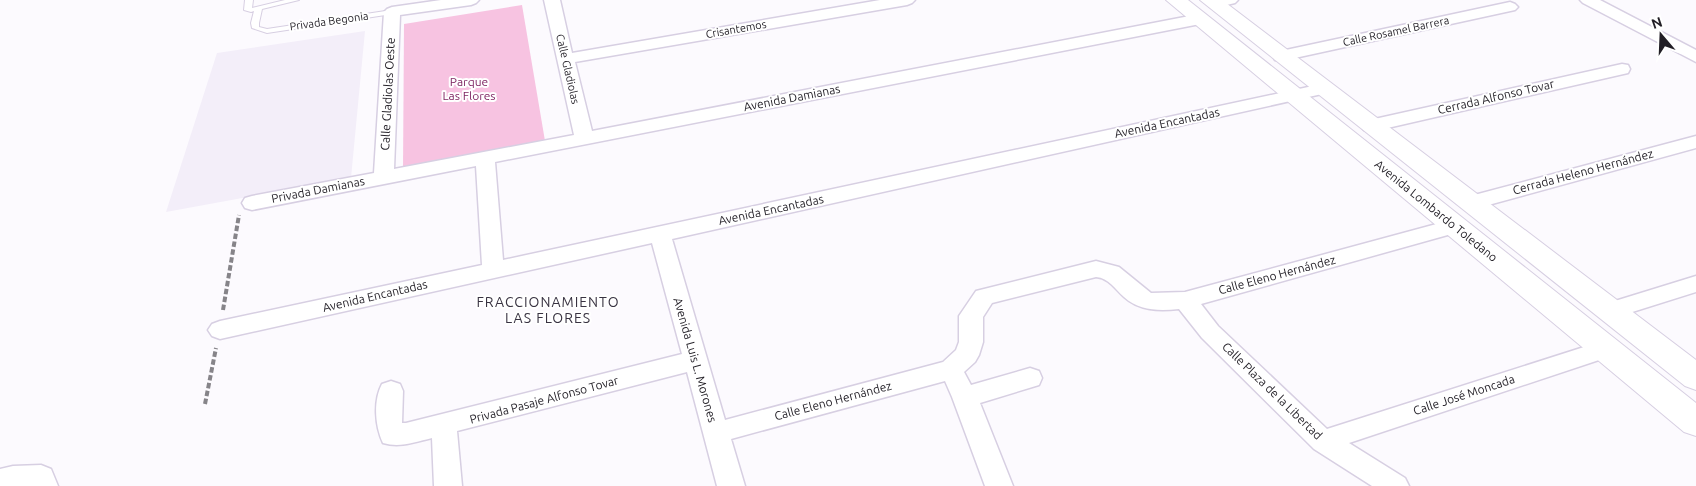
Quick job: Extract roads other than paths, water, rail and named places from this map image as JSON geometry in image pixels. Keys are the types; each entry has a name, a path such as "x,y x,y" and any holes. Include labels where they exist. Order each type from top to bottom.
{"main road":[{"name":"Avenida Lombardo Toledano","path":"1176,0 1214,5 1696,378"},
{"name":"Avenida Lombardo Toledano","path":"1214,5 1292,95 1696,422"}],"street":[{"path":"392,12 470,0"},
{"name":"Calle Gladiolas","path":"552,0 584,138"},
{"name":"Crisantemos","path":"565,59 907,0"},
{"path":"1588,0 1696,57"},
{"name":"Avenida Damianas","path":"384,177 584,138 1214,5"},
{"name":"Calle Rosamel Barrera","path":"1281,56 1510,7"},
{"name":"Calle Gladiolas Oeste","path":"384,177 392,12"},
{"name":"Cerrada Alfonso Tovar","path":"1370,126 1622,69"},
{"name":"Avenida Encantadas","path":"220,330 1322,89"},
{"name":"Cerrada Heleno Hernández","path":"1470,203 1696,142"},
{"path":"485,158 493,270"},
{"name":"Privada Damianas","path":"252,203 384,177"},
{"name":"Calle Eleno Hernández","path":"715,434 951,370 967,354 971,342 971,316 984,297 1107,269 1132,292 1146,300 1159,302 1185,300 1455,226"},
{"name":"Avenida Luis L. Morones","path":"660,234 731,486"},
{"path":"1610,310 1696,284"},
{"name":"Calle Plaza de la Libertad","path":"1185,300 1210,332 1323,441 1395,486"},
{"name":"Calle José Moncada","path":"1323,441 1606,349"},
{"name":"Privada Pasaje Alfonso Tovar","path":"391,391 389,427 392,435 444,426 695,360"},
{"path":"951,370 964,397 999,486"},
{"path":"964,397 1030,378"},
{"path":"444,426 448,486"},
{"path":"0,481 13,478 43,481"}],"lane":[{"path":"249,0 247,8 252,10 295,0"},
{"name":"Privada Begonia","path":"260,8 255,23 256,28 267,31 392,12"}],"district":[{"name":"FRACCIONAMIENTO LAS FLORES","path":"548,310"}],"park label":[{"name":"Parque Las Flores","path":"469,89"}]}
